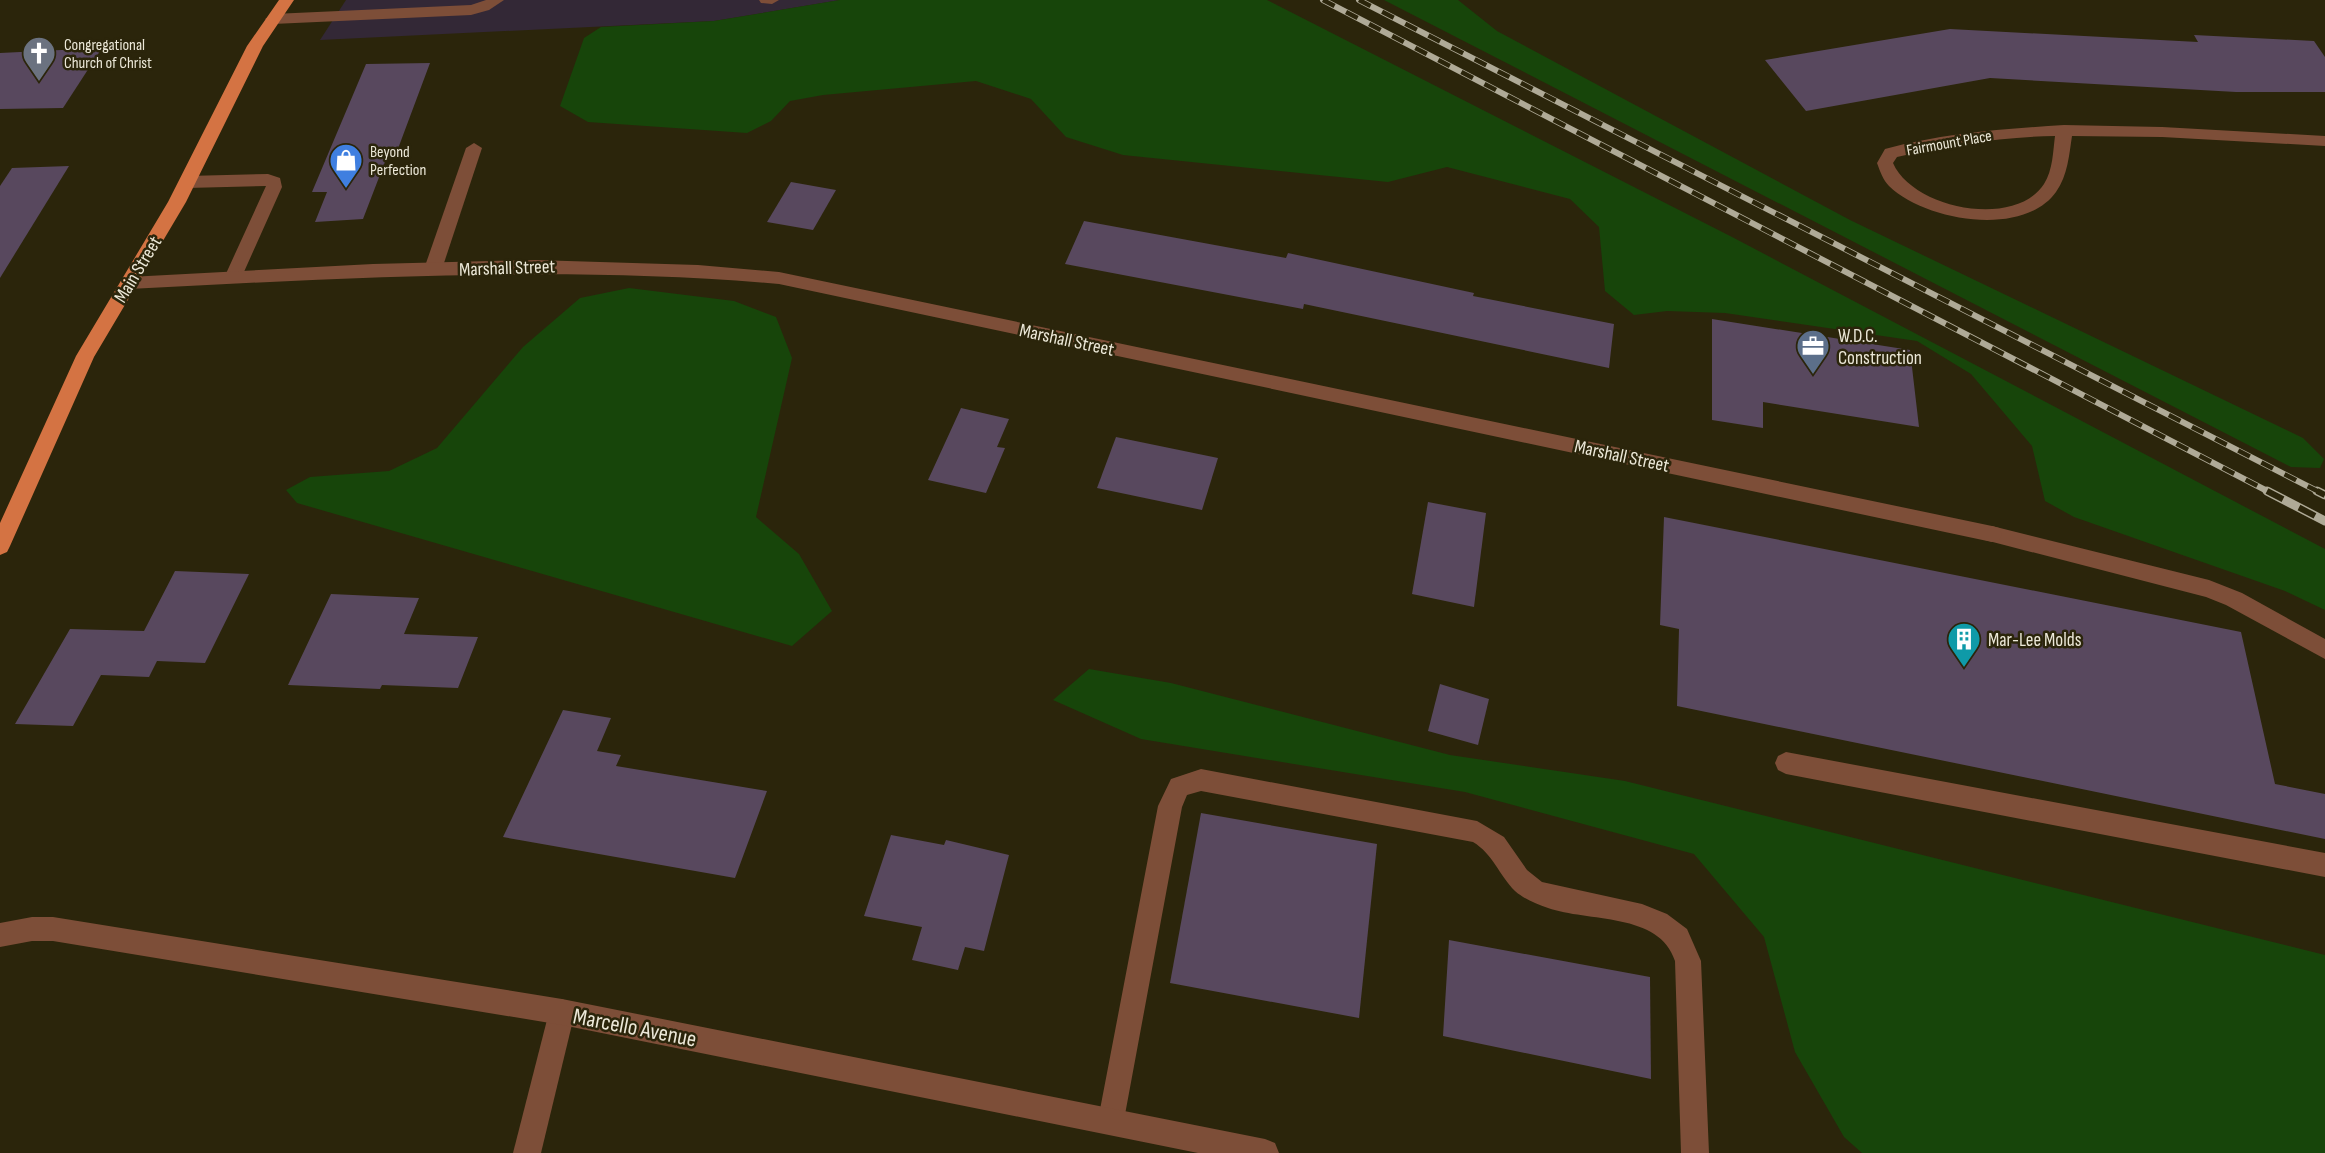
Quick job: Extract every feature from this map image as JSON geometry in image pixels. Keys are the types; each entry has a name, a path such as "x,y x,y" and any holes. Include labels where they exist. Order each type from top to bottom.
{"main road":[{"name":"Main Street","path":"1,540 85,356 187,182 256,46 287,0"}],"street":[{"path":"273,19 418,6 471,10 496,0"},
{"path":"766,0 772,0"},
{"name":"Fairmount Place","path":"2064,130 2058,174 2045,195 2019,209 1992,214 1946,212 1922,202 1894,182 1885,163 1891,153 1915,146 2000,133 2064,130 2325,141"},
{"path":"433,270 474,148"},
{"path":"187,182 274,182 233,278"},
{"name":"Marshall Street","path":"129,283 539,265 629,266 779,278 1992,534 2209,589 2234,599 2325,650"},
{"path":"1786,763 2325,865"},
{"path":"1111,1121 1170,806 1179,788 1201,780 1477,832 1499,846 1531,889 1652,920 1675,933 1688,961 1695,1153"},
{"name":"Marcello Avenue","path":"0,935 32,929 53,929 562,1012 1265,1153"},
{"path":"527,1153 562,1012"}],"shaded area":[{"path":"346,0 840,0 714,21 320,40"}],"green space":[{"path":"840,0 1267,0 1734,238 2325,549 2325,610 2285,591 2074,517 2045,501 2032,446 1971,374 1917,341 1725,313 1667,311 1634,315 1605,291 1599,227 1570,199 1447,167 1388,182 1123,155 1066,137 1031,99 976,81 823,95 790,101 771,121 747,133 588,122 560,106 584,38 601,27 714,21"},
{"path":"1384,0 1458,0 1497,31 1850,220 2303,438 2324,459 2320,468 2291,467"},
{"path":"629,288 734,301 776,317 792,358 756,517 799,554 832,611 792,646 297,503 286,490 310,477 389,471 437,448 523,347 580,298"},
{"path":"1089,669 1171,683 1450,755 1625,781 2325,955 2325,1153 1862,1153 1844,1137 1795,1052 1764,937 1694,854 1465,792 1141,739 1053,700"}],"building":[{"path":"1950,29 2198,42 2194,35 2314,41 2325,57 2325,92 2236,92 1990,78 1806,111 1765,60"},
{"name":"Congregational Church of Christ","path":"102,48 63,108 0,109 0,53"},
{"path":"430,63 396,154 388,154 363,219 315,222 327,192 312,192 366,64"},
{"path":"69,166 0,278 0,186 12,168"},
{"path":"791,182 836,190 813,230 767,222"},
{"path":"1084,221 1286,258 1288,253 1474,293 1473,296 1614,324 1609,368 1304,304 1303,309 1065,264"},
{"name":"W.D.C. Construction","path":"1712,319 1910,350 1919,427 1763,402 1763,428 1712,420"},
{"path":"961,408 1009,419 997,447 1005,448 986,493 928,480"},
{"path":"1116,437 1218,458 1202,510 1097,488"},
{"path":"1428,502 1486,513 1474,607 1412,594"},
{"name":"Mar-Lee Molds","path":"1664,517 2241,632 2275,784 2325,794 2325,839 1677,706 1679,629 1660,625"},
{"path":"175,571 249,574 205,663 157,661 149,677 101,675 73,726 15,724 70,629 144,631"},
{"path":"331,594 419,598 404,634 478,637 458,688 382,685 380,689 288,685"},
{"path":"1440,684 1489,699 1478,745 1428,731"},
{"path":"563,710 611,718 597,751 621,755 616,766 767,791 735,878 503,837"},
{"path":"1201,813 1377,844 1359,1018 1170,983"},
{"path":"891,835 944,845 946,840 1009,855 984,951 965,947 958,970 912,960 922,927 864,916"},
{"path":"1449,940 1650,977 1651,1079 1443,1036"}],"railway":[{"path":"1323,0 2271,493"},
{"path":"1359,0 2321,493"},
{"path":"2267,491 2325,521"},
{"path":"2317,491 2321,493"},
{"path":"2321,493 2325,495"}],"place":[{"name":"Congregational Church of Christ","path":"39,83"},
{"name":"Beyond Perfection","path":"346,190"},
{"name":"W.D.C. Construction","path":"1813,376"},
{"name":"Mar-Lee Molds","path":"1964,669"}]}
